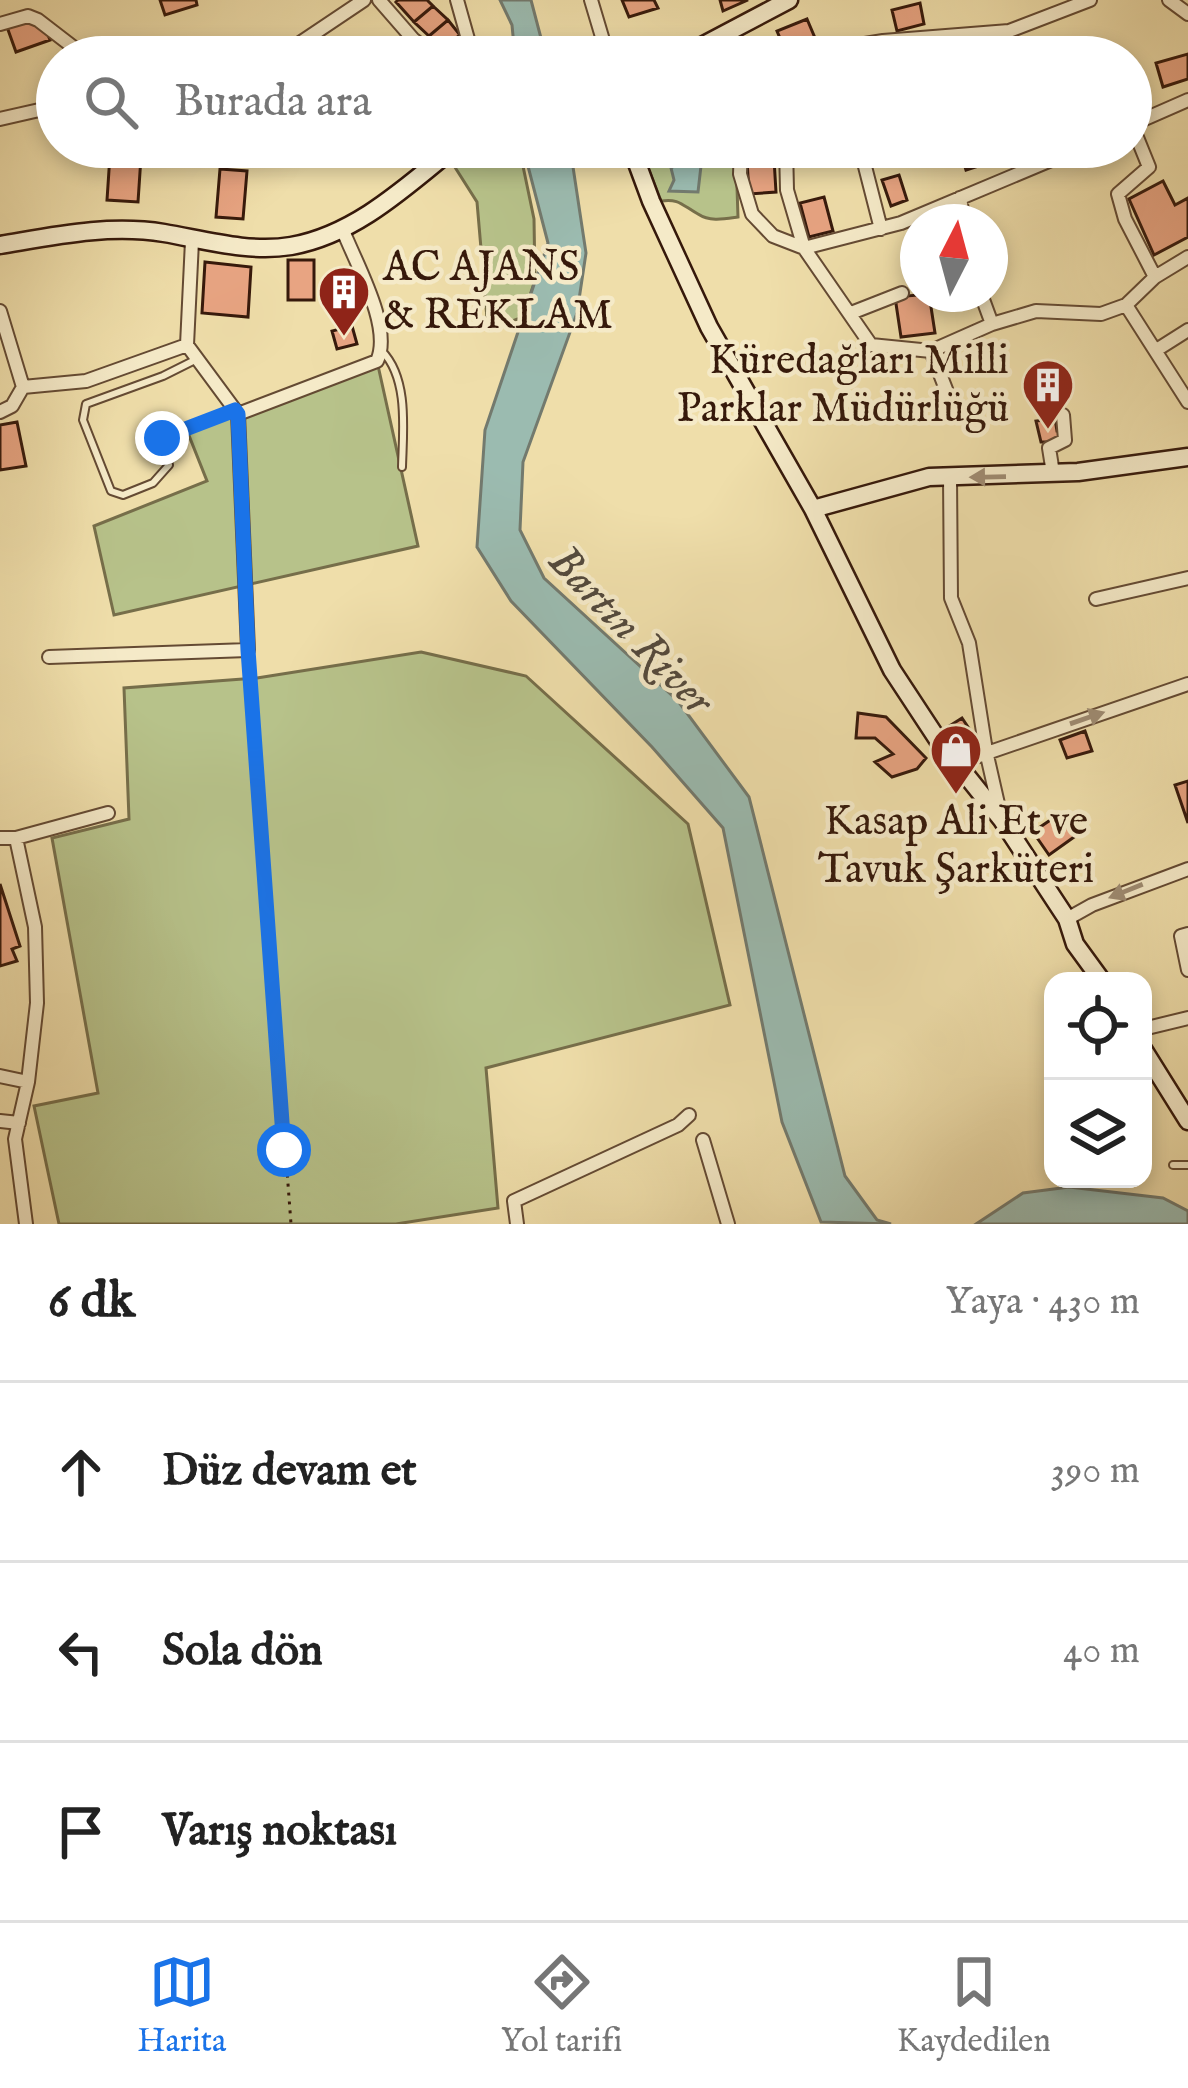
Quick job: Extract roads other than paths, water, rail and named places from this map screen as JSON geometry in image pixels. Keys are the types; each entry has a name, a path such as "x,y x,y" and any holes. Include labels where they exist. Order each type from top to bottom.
{"street":[{"path":"309,36 364,0"},
{"path":"379,0 410,36"},
{"path":"457,0 467,36"},
{"path":"591,0 602,36"},
{"path":"717,36 769,5 789,0"},
{"path":"955,36 1009,31 1090,0"},
{"path":"1168,0 1188,14"},
{"path":"0,24 28,16 59,36"},
{"path":"1152,116 1188,100"},
{"path":"0,119 36,111"},
{"path":"0,245 88,230 290,246 341,228 387,203 429,168"},
{"path":"639,168 709,327 813,509 892,670 938,740 1002,820 1096,972"},
{"path":"740,168 752,214 773,236 804,248 880,229 1032,168"},
{"path":"786,168 787,190 804,248 871,345 931,351 992,323 1036,311 1101,314 1126,305 1155,277 1188,257"},
{"path":"865,168 880,229"},
{"path":"1148,168 1118,194 1125,219 1155,277"},
{"path":"960,198 961,204"},
{"path":"236,412 376,361 382,351 377,319 341,228"},
{"path":"49,656 248,650 236,412 187,345 192,241"},
{"path":"851,313 900,294"},
{"path":"1126,305 1188,402"},
{"path":"0,311 23,387 12,406 0,412"},
{"path":"988,312 992,323"},
{"path":"1157,349 1188,329"},
{"path":"23,387 86,381 187,345"},
{"path":"931,351 949,398"},
{"path":"1053,473 1049,448 1065,440 1063,415"},
{"path":"813,509 929,477 1053,473 1188,458"},
{"path":"950,477 951,598 969,643 1002,820"},
{"path":"1096,599 1188,578"},
{"path":"958,763 1187,689"},
{"path":"0,838 16,838 108,813"},
{"path":"16,838 35,927 37,1003 28,1082 15,1139 26,1224"},
{"path":"1067,919 1188,868"},
{"path":"1188,934 1181,936 1188,970"},
{"path":"1152,1027 1188,1018"},
{"path":"1152,1063 1188,1121"},
{"path":"0,1076 28,1082"},
{"path":"517,1224 514,1201 678,1125 689,1114"},
{"path":"0,1121 20,1123"},
{"path":"703,1140 728,1224"}],"lane":[{"path":"382,351 391,360 399,388 402,467"},
{"path":"196,358 163,376 86,404 82,420 111,491 123,495 153,483 169,465 162,438 236,412"},
{"path":"1173,1165 1188,1165"}],"water":[{"path":"500,0 531,0 540,36 513,36"},
{"path":"528,168 573,168 586,253 577,313 523,462 520,530 544,578 678,701 749,797 845,1176 877,1220 891,1224 821,1222 782,1122 723,828 511,601 477,547 485,430 548,243"},
{"path":"671,168 701,168 698,192 669,191 674,180"},
{"path":"1078,1188 1163,1198 1188,1211 1188,1224 976,1224 1023,1193"}],"place":[{"name":"AC AJANS & REKLAM","path":"344,338"},
{"name":"Küredağları Milli Parklar Müdürlüğü","path":"1048,431"},
{"name":"Kasap Ali Et ve Tavuk Şarküteri","path":"956,796"}],"water label":[{"name":"Bartın River","path":"630,631"}]}
